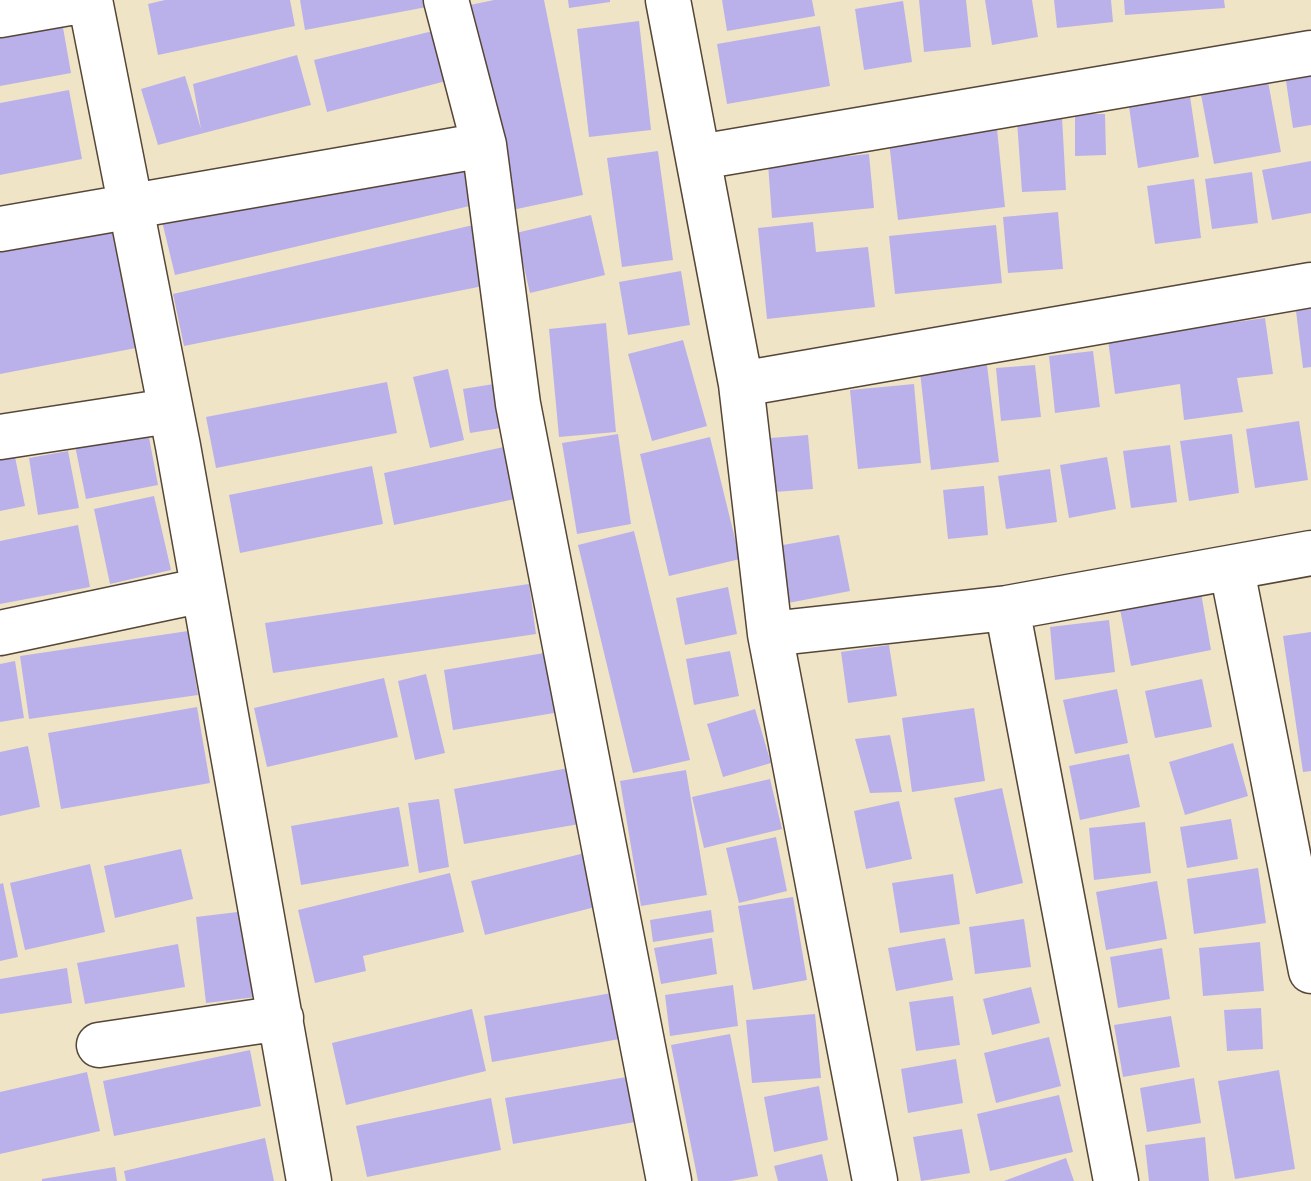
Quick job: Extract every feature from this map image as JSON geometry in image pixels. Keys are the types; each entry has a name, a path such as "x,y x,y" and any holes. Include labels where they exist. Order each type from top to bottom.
{"street":[{"path":"0,15 88,0 203,590 309,1181"},
{"path":"446,0 484,145 518,404 669,1181"},
{"path":"668,0 741,384 770,634 875,1181"},
{"path":"700,157 1311,53"},
{"path":"0,229 484,145"},
{"path":"741,384 1311,285"},
{"path":"0,437 169,411"},
{"path":"770,634 1007,608 1232,570 1311,553"},
{"path":"1232,570 1311,971"},
{"path":"0,633 203,590"},
{"path":"1007,608 1116,1181"},
{"path":"99,1045 281,1018"}],"building":[{"path":"165,0 290,0 295,26 158,55 148,4"},
{"path":"300,0 430,0 432,6 305,30"},
{"path":"494,0 544,0 583,195 512,210 470,5"},
{"path":"568,0 610,0 610,2 569,8"},
{"path":"722,0 812,0 815,16 727,31"},
{"path":"919,0 966,0 971,47 924,52"},
{"path":"985,0 1032,0 1038,37 992,45"},
{"path":"1054,0 1111,0 1113,22 1057,28"},
{"path":"1124,0 1224,0 1225,8 1125,15"},
{"path":"903,1 912,62 864,70 855,9"},
{"path":"61,16 71,73 0,86 0,27"},
{"path":"639,21 651,130 589,137 577,29"},
{"path":"820,26 830,86 727,104 717,44"},
{"path":"437,30 450,80 327,112 314,60"},
{"path":"297,55 311,105 158,145 141,89 185,76 201,129 193,84"},
{"path":"1311,64 1311,125 1293,128 1284,68"},
{"path":"1267,76 1281,152 1214,164 1200,89"},
{"path":"1188,83 1199,157 1138,168 1127,93"},
{"path":"69,90 82,159 0,175 0,103"},
{"path":"1075,114 1105,114 1106,155 1075,156"},
{"path":"1062,117 1066,190 1022,192 1017,121"},
{"path":"997,129 1005,207 898,220 889,142"},
{"path":"658,151 673,260 622,267 607,158"},
{"path":"869,154 874,208 772,218 768,164"},
{"path":"462,160 474,205 175,275 160,213"},
{"path":"1311,161 1311,213 1272,220 1262,170"},
{"path":"1252,172 1258,223 1212,229 1205,179"},
{"path":"1194,179 1201,238 1155,244 1147,186"},
{"path":"1058,212 1063,269 1008,273 1003,217"},
{"path":"591,215 605,275 530,293 516,233"},
{"path":"111,217 136,348 0,374 0,238"},
{"path":"813,222 816,252 868,247 875,307 767,319 758,228"},
{"path":"482,223 493,284 184,346 173,294"},
{"path":"996,225 1002,283 895,294 889,236"},
{"path":"681,271 690,325 628,335 619,282"},
{"path":"1311,309 1311,367 1303,368 1296,311"},
{"path":"1265,318 1273,374 1237,378 1243,412 1184,420 1180,384 1115,394 1108,340"},
{"path":"606,323 616,432 559,437 549,329"},
{"path":"683,340 707,426 652,441 628,354"},
{"path":"1093,351 1100,407 1055,413 1049,356"},
{"path":"987,365 999,462 931,470 920,372"},
{"path":"1035,365 1041,417 1001,421 996,368"},
{"path":"448,369 464,440 430,448 413,377"},
{"path":"387,382 397,433 216,468 206,417"},
{"path":"506,382 513,426 470,433 463,389"},
{"path":"914,384 921,463 858,469 850,390"},
{"path":"1299,421 1308,480 1255,488 1246,429"},
{"path":"147,427 158,485 86,499 74,441"},
{"path":"618,434 631,524 577,534 562,443"},
{"path":"1232,434 1239,493 1189,501 1180,441"},
{"path":"808,435 813,489 762,493 758,439"},
{"path":"710,437 740,559 669,576 640,454"},
{"path":"513,445 524,497 394,525 384,473"},
{"path":"1170,445 1177,502 1131,508 1123,451"},
{"path":"68,451 79,508 38,515 29,458"},
{"path":"14,452 25,506 0,511 0,455"},
{"path":"1107,457 1116,509 1069,518 1060,465"},
{"path":"372,466 383,524 240,553 229,495"},
{"path":"1050,469 1057,522 1006,529 998,476"},
{"path":"984,486 988,535 948,539 943,490"},
{"path":"154,496 171,570 110,584 94,509"},
{"path":"78,525 90,587 0,604 0,541"},
{"path":"634,531 690,760 633,773 578,545"},
{"path":"839,535 850,591 783,604 772,547"},
{"path":"529,584 536,634 273,673 265,623"},
{"path":"728,587 737,634 685,645 676,598"},
{"path":"1201,593 1211,650 1131,666 1120,609"},
{"path":"1109,620 1115,672 1055,680 1050,627"},
{"path":"188,631 198,695 29,719 20,656"},
{"path":"1311,632 1311,771 1303,772 1283,636"},
{"path":"889,645 897,696 848,703 841,652"},
{"path":"730,651 739,696 694,705 686,659"},
{"path":"550,652 560,712 453,730 444,670"},
{"path":"15,661 24,718 0,722 0,664"},
{"path":"426,674 445,753 415,760 398,681"},
{"path":"384,678 398,737 267,767 254,708"},
{"path":"1202,679 1212,727 1155,738 1145,691"},
{"path":"1117,689 1128,743 1075,754 1063,700"},
{"path":"197,707 210,783 61,809 48,733"},
{"path":"974,708 985,781 912,792 902,718"},
{"path":"755,709 771,763 723,777 707,724"},
{"path":"890,735 902,792 870,793 855,739"},
{"path":"1233,743 1248,796 1185,815 1169,762"},
{"path":"28,746 40,807 0,816 0,752"},
{"path":"1129,754 1140,807 1080,820 1069,766"},
{"path":"574,767 585,823 464,844 454,789"},
{"path":"686,770 707,895 641,906 620,781"},
{"path":"770,779 782,829 704,848 692,797"},
{"path":"1002,788 1023,883 976,894 954,798"},
{"path":"439,799 449,867 419,873 408,803"},
{"path":"899,801 912,859 866,869 854,811"},
{"path":"399,807 409,866 301,885 291,826"},
{"path":"1231,819 1238,859 1187,868 1180,827"},
{"path":"1145,822 1151,873 1094,880 1089,828"},
{"path":"776,837 787,891 739,903 726,848"},
{"path":"181,849 193,899 115,918 104,866"},
{"path":"593,851 607,904 485,935 471,881"},
{"path":"90,864 105,932 25,950 10,883"},
{"path":"1258,868 1266,923 1194,934 1187,879"},
{"path":"450,873 464,932 363,956 366,971 315,983 298,910"},
{"path":"953,874 960,924 900,933 892,883"},
{"path":"1157,881 1167,939 1106,950 1096,892"},
{"path":"3,883 18,957 0,961 0,884"},
{"path":"793,897 807,980 753,990 738,906"},
{"path":"711,910 714,932 653,942 650,920"},
{"path":"246,911 256,997 206,1003 196,917"},
{"path":"1024,919 1031,967 975,974 969,927"},
{"path":"712,938 717,974 661,984 654,948"},
{"path":"945,938 953,980 896,991 888,948"},
{"path":"1260,942 1264,991 1203,996 1199,948"},
{"path":"178,944 185,987 85,1004 77,963"},
{"path":"1162,948 1170,999 1118,1008 1110,957"},
{"path":"67,968 72,1003 0,1014 0,979"},
{"path":"733,985 738,1026 670,1036 665,995"},
{"path":"1031,987 1040,1023 992,1035 983,999"},
{"path":"617,992 625,1038 492,1062 484,1016"},
{"path":"953,996 960,1045 916,1051 909,1002"},
{"path":"1261,1008 1263,1049 1227,1051 1224,1010"},
{"path":"472,1009 486,1071 346,1105 332,1043"},
{"path":"815,1014 821,1078 752,1083 746,1020"},
{"path":"1171,1016 1180,1067 1123,1077 1114,1025"},
{"path":"730,1034 758,1176 731,1181 698,1181 671,1045"},
{"path":"1049,1037 1061,1086 996,1103 984,1053"},
{"path":"250,1050 261,1106 114,1136 103,1081"},
{"path":"956,1059 963,1103 908,1113 901,1069"},
{"path":"1279,1070 1295,1169 1235,1179 1218,1081"},
{"path":"87,1072 100,1131 0,1154 0,1092"},
{"path":"638,1075 646,1120 513,1144 505,1098"},
{"path":"1194,1078 1201,1123 1147,1132 1140,1088"},
{"path":"819,1086 828,1140 774,1152 764,1097"},
{"path":"1059,1095 1073,1152 990,1171 977,1114"},
{"path":"491,1098 501,1150 367,1177 356,1126"},
{"path":"962,1129 970,1173 921,1181 913,1137"},
{"path":"1205,1137 1209,1181 1149,1181 1145,1145"},
{"path":"265,1138 274,1181 126,1181 124,1171"},
{"path":"822,1154 828,1181 778,1181 774,1166"},
{"path":"1066,1158 1074,1181 1004,1181"},
{"path":"115,1167 117,1181 42,1181 42,1179"}]}
